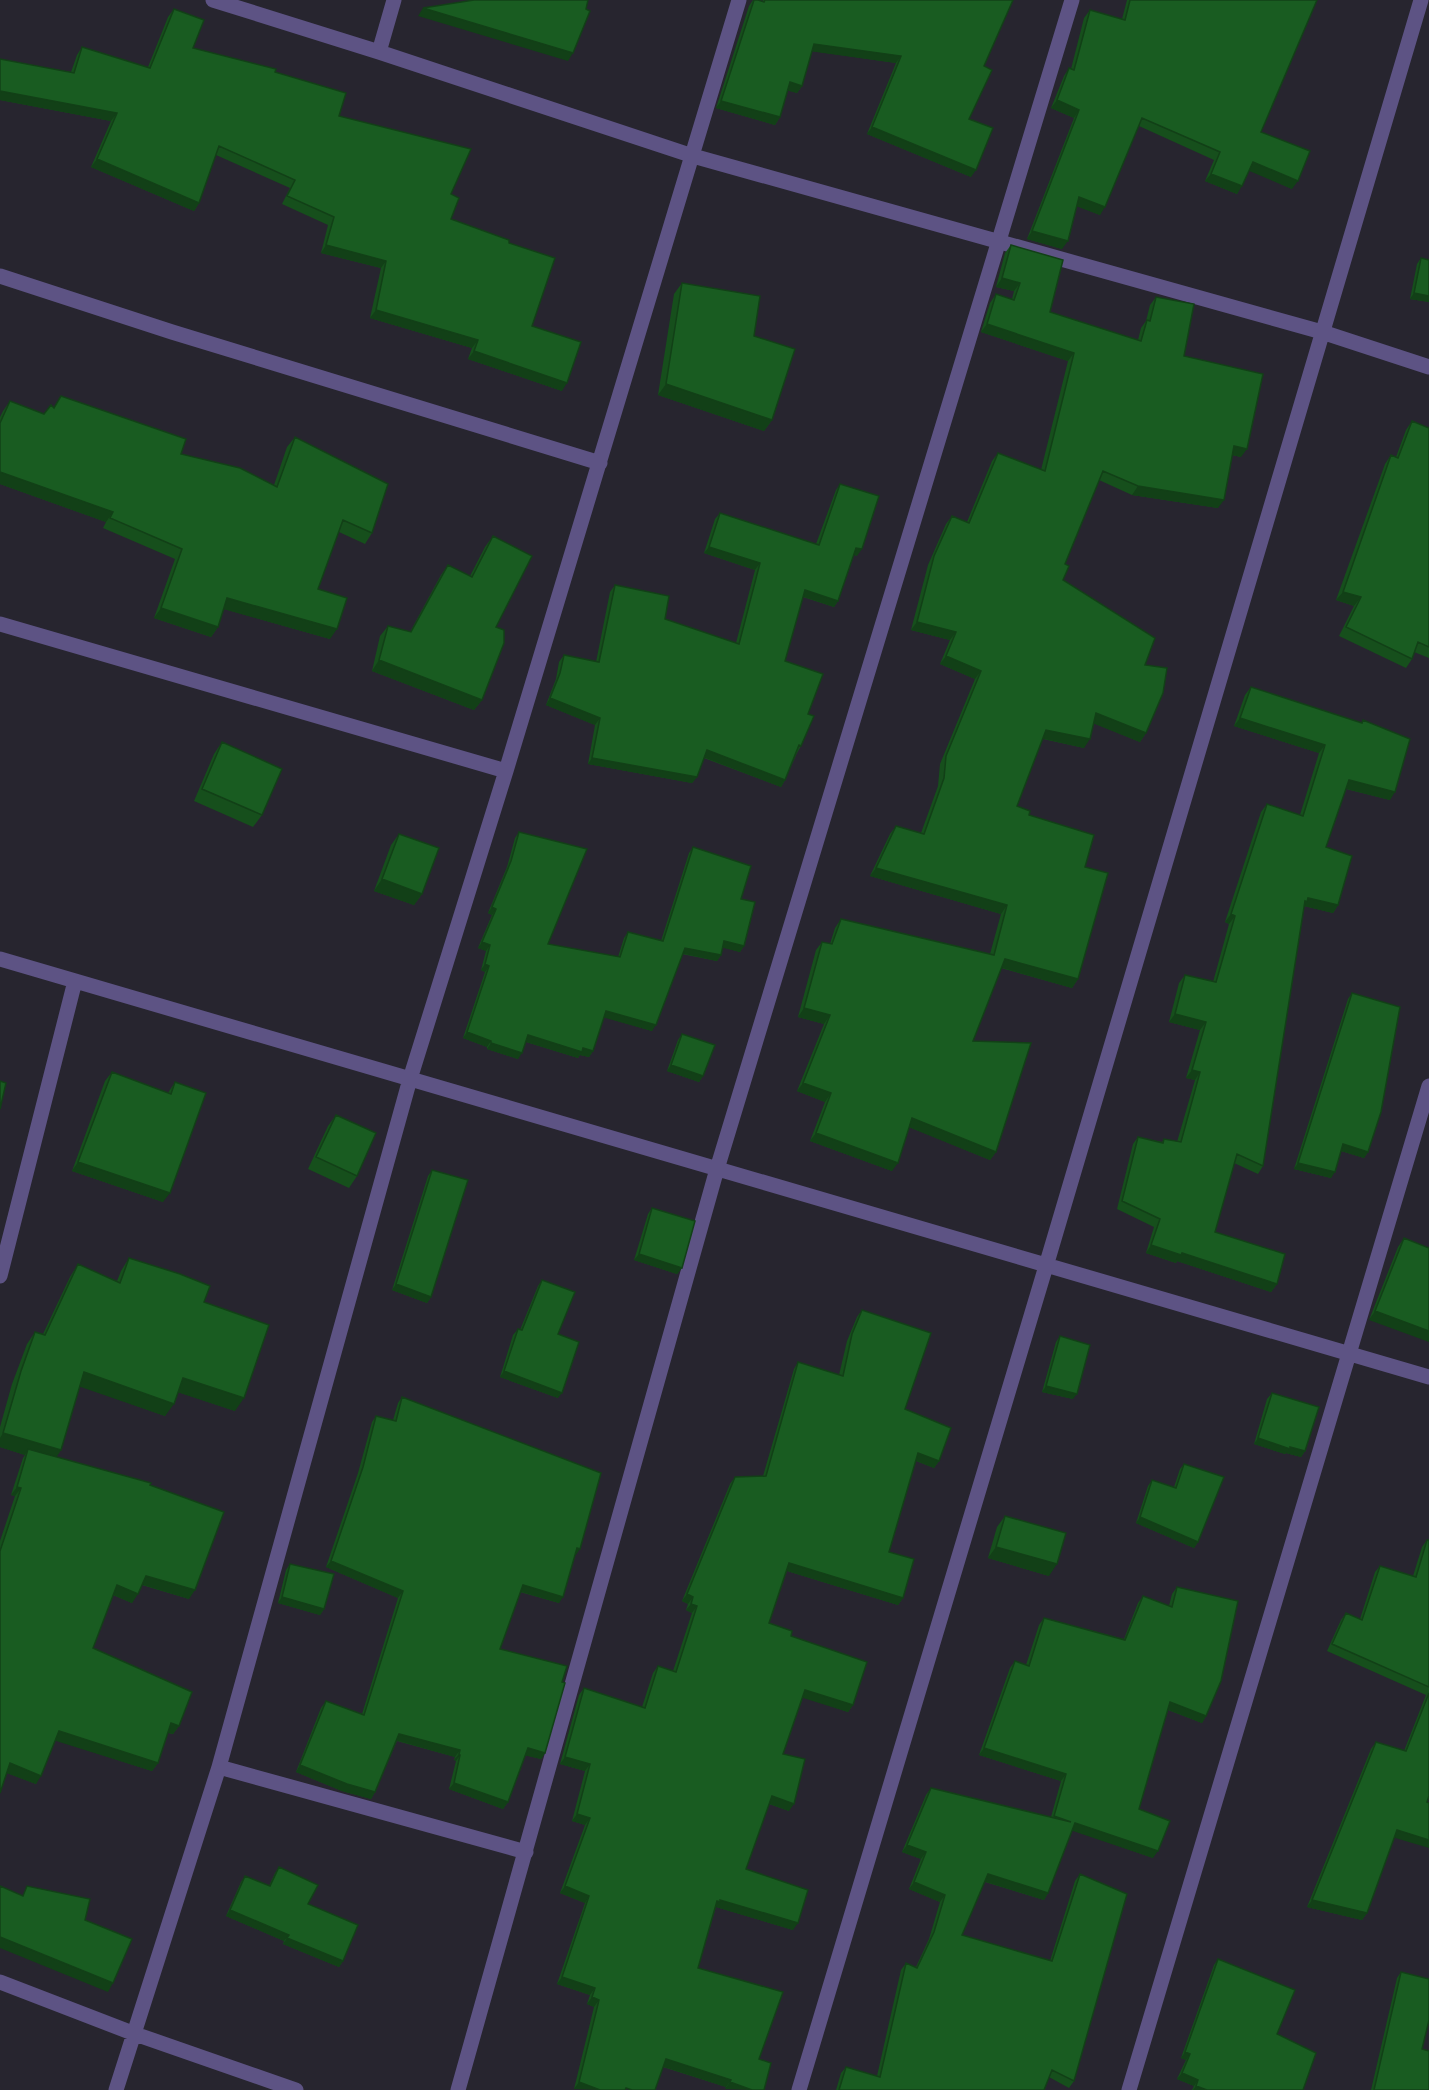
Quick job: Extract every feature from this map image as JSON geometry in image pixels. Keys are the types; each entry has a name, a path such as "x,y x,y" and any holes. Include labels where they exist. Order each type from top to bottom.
{"street":[{"path":"213,0 379,52 693,156 1322,332 1429,367"},
{"path":"379,52 394,0"},
{"path":"116,2090 219,1767 410,1079 600,464 740,0"},
{"path":"458,2090 717,1169 1072,0"},
{"path":"799,2090 1421,0"},
{"path":"0,276 600,464"},
{"path":"0,624 506,771"},
{"path":"0,959 1429,1377"},
{"path":"0,1276 75,981"},
{"path":"1129,2090 1429,1086"},
{"path":"219,1767 526,1852"},
{"path":"0,1982 135,2034 296,2090"}],"building":[{"path":"474,0 588,0 586,9 590,11 573,53 423,8"},
{"path":"754,0 764,2 765,0 1013,0 984,66 992,70 969,119 993,128 976,170 872,127 901,56 814,44 802,86 790,82 780,117 721,101"},
{"path":"1130,0 1317,0 1261,132 1310,151 1298,181 1253,162 1242,186 1211,174 1220,152 1142,118 1105,207 1079,197 1068,241 1032,231 1079,110 1057,100 1069,68 1074,70 1090,10 1125,20"},
{"path":"174,9 204,20 193,48 276,69 275,72 346,93 339,116 471,149 451,194 459,198 451,219 509,240 509,243 555,258 532,326 581,342 567,383 474,351 478,340 376,310 386,261 326,245 334,217 287,196 295,180 219,146 199,203 97,159 117,113 0,91 0,59 74,73 82,47 150,68"},
{"path":"1011,245 1063,260 1050,312 1141,341 1147,320 1150,321 1156,297 1194,304 1184,356 1263,374 1247,449 1234,446 1224,500 1138,486 1103,471 1065,564 1069,566 1063,580 1155,638 1145,665 1167,668 1163,693 1146,733 1096,713 1090,739 1046,730 1017,806 1030,811 1029,815 1094,835 1085,867 1108,873 1078,979 1005,959 973,1041 1031,1043 996,1152 912,1118 898,1163 816,1133 831,1093 803,1083 830,1015 804,1008 822,942 832,944 841,919 994,955 1007,905 876,868 896,826 924,834 944,778 946,756 981,671 946,656 956,632 917,622 934,556 952,516 969,523 998,453 1045,471 1074,353 987,324 996,294 1014,300 1020,283 1002,278"},
{"path":"1421,258 1429,260 1429,296 1414,293"},
{"path":"682,283 760,296 754,336 795,349 772,420 666,384"},
{"path":"61,396 186,439 181,454 240,468 277,487 295,437 388,484 372,533 343,520 318,589 347,598 337,629 227,598 218,627 161,608 182,549 110,518 113,512 0,472 0,423 10,401 44,414 51,405 54,408"},
{"path":"1412,421 1429,428 1429,647 1418,642 1412,659 1346,627 1361,597 1343,592 1391,455 1398,458"},
{"path":"840,484 879,496 862,549 856,548 838,601 805,590 785,661 823,674 808,714 814,716 785,780 707,750 697,777 592,758 600,718 550,698 564,655 599,662 615,585 669,596 665,619 739,644 760,563 709,547 720,513 819,545"},
{"path":"493,536 532,556 496,627 504,630 504,643 482,700 379,660 388,626 411,632 448,565 472,577"},
{"path":"1251,687 1362,723 1363,720 1410,739 1395,792 1349,780 1326,847 1352,856 1338,905 1308,898 1307,902 1305,901 1263,1166 1237,1154 1215,1232 1285,1254 1277,1284 1151,1245 1160,1219 1122,1201 1138,1137 1163,1143 1164,1139 1181,1142 1200,1072 1192,1070 1206,1022 1175,1014 1185,975 1216,982 1235,916 1231,914 1267,804 1303,816 1325,745 1240,718"},
{"path":"222,742 282,769 262,815 202,789"},
{"path":"519,832 587,849 548,944 620,957 628,932 663,941 693,847 751,866 741,899 755,902 744,946 724,941 721,955 685,948 656,1025 606,1011 593,1051 583,1048 582,1052 528,1035 522,1053 467,1032 489,966 485,964 490,945 482,942 496,909 492,907 511,861"},
{"path":"399,834 439,848 422,894 382,879"},
{"path":"1352,993 1400,1007 1381,1112 1368,1152 1343,1144 1335,1172 1298,1163"},
{"path":"682,1034 715,1045 703,1076 671,1065"},
{"path":"112,1072 171,1094 175,1082 206,1093 170,1193 78,1162"},
{"path":"0,1081 6,1083 0,1109"},
{"path":"336,1115 376,1133 357,1176 316,1157"},
{"path":"432,1170 468,1180 431,1297 396,1284"},
{"path":"652,1208 695,1221 682,1268 639,1254"},
{"path":"1404,1238 1429,1248 1429,1331 1375,1311"},
{"path":"129,1258 210,1286 204,1302 269,1325 244,1398 183,1378 174,1404 84,1372 61,1450 3,1433 35,1332 45,1335 78,1264 120,1283"},
{"path":"542,1280 575,1292 558,1334 579,1342 562,1393 504,1371 518,1329 522,1330"},
{"path":"862,1310 931,1333 905,1409 951,1428 939,1461 918,1453 889,1552 914,1559 903,1598 789,1563 769,1623 792,1631 791,1636 867,1662 853,1705 805,1690 783,1754 805,1759 794,1804 772,1796 746,1869 808,1890 798,1923 717,1901 698,1968 783,1992 759,2059 771,2063 764,2090 752,2090 730,2082 731,2080 666,2059 655,2090 626,2088 625,2090 600,2090 579,2082 599,2000 592,1997 595,1988 562,1977 589,1896 565,1886 590,1818 577,1814 590,1764 565,1757 584,1688 645,1708 658,1666 676,1672 697,1606 691,1604 693,1597 687,1594 735,1477 766,1476 798,1362 843,1376 852,1334"},
{"path":"1060,1336 1090,1345 1077,1394 1046,1386"},
{"path":"1272,1393 1319,1407 1305,1451 1290,1447 1290,1449 1258,1438"},
{"path":"402,1397 601,1473 580,1549 577,1548 563,1597 523,1585 500,1649 567,1666 562,1682 565,1683 545,1753 528,1748 508,1802 454,1783 460,1750 399,1734 375,1792 347,1784 300,1765 326,1701 364,1715 403,1591 331,1561 363,1467 376,1416 396,1421"},
{"path":"28,1449 151,1483 150,1485 224,1512 195,1590 146,1576 138,1594 117,1585 93,1648 192,1692 179,1726 171,1723 158,1763 59,1731 41,1776 10,1763 0,1793 0,1551 21,1488 17,1487"},
{"path":"1184,1464 1224,1477 1198,1542 1140,1517 1152,1480 1176,1488"},
{"path":"1005,1516 1066,1533 1057,1564 996,1547"},
{"path":"1427,1540 1429,1540 1429,1687 1332,1644 1346,1613 1362,1620 1380,1566 1416,1577"},
{"path":"290,1564 334,1574 324,1609 282,1597"},
{"path":"1177,1587 1238,1601 1221,1681 1206,1716 1170,1702 1139,1809 1170,1821 1158,1851 1075,1823 1048,1893 988,1874 962,1935 1052,1961 1080,1874 1127,1894 1074,2081 1052,2070 1044,2090 839,2090 846,2067 880,2077 906,1963 917,1968 934,1932 945,1895 914,1882 926,1852 907,1845 931,1788 1071,1822 1054,1816 1066,1774 984,1748 1015,1661 1029,1666 1044,1618 1125,1640 1143,1596 1172,1607"},
{"path":"1429,1693 1429,1796 1427,1802 1429,1803 1429,1840 1397,1830 1367,1913 1312,1900 1376,1742 1406,1751"},
{"path":"279,1867 318,1885 308,1904 358,1925 343,1961 287,1938 289,1935 230,1910 245,1876 270,1886"},
{"path":"0,1886 23,1896 27,1886 90,1899 85,1920 132,1939 113,1983 0,1937"},
{"path":"1218,1959 1295,1990 1277,2034 1316,2053 1303,2090 1207,2090 1196,2086 1198,2080 1182,2073 1190,2054 1185,2052"},
{"path":"1401,1972 1429,1979 1429,2020 1422,2049 1429,2051 1429,2090 1374,2090"}]}
